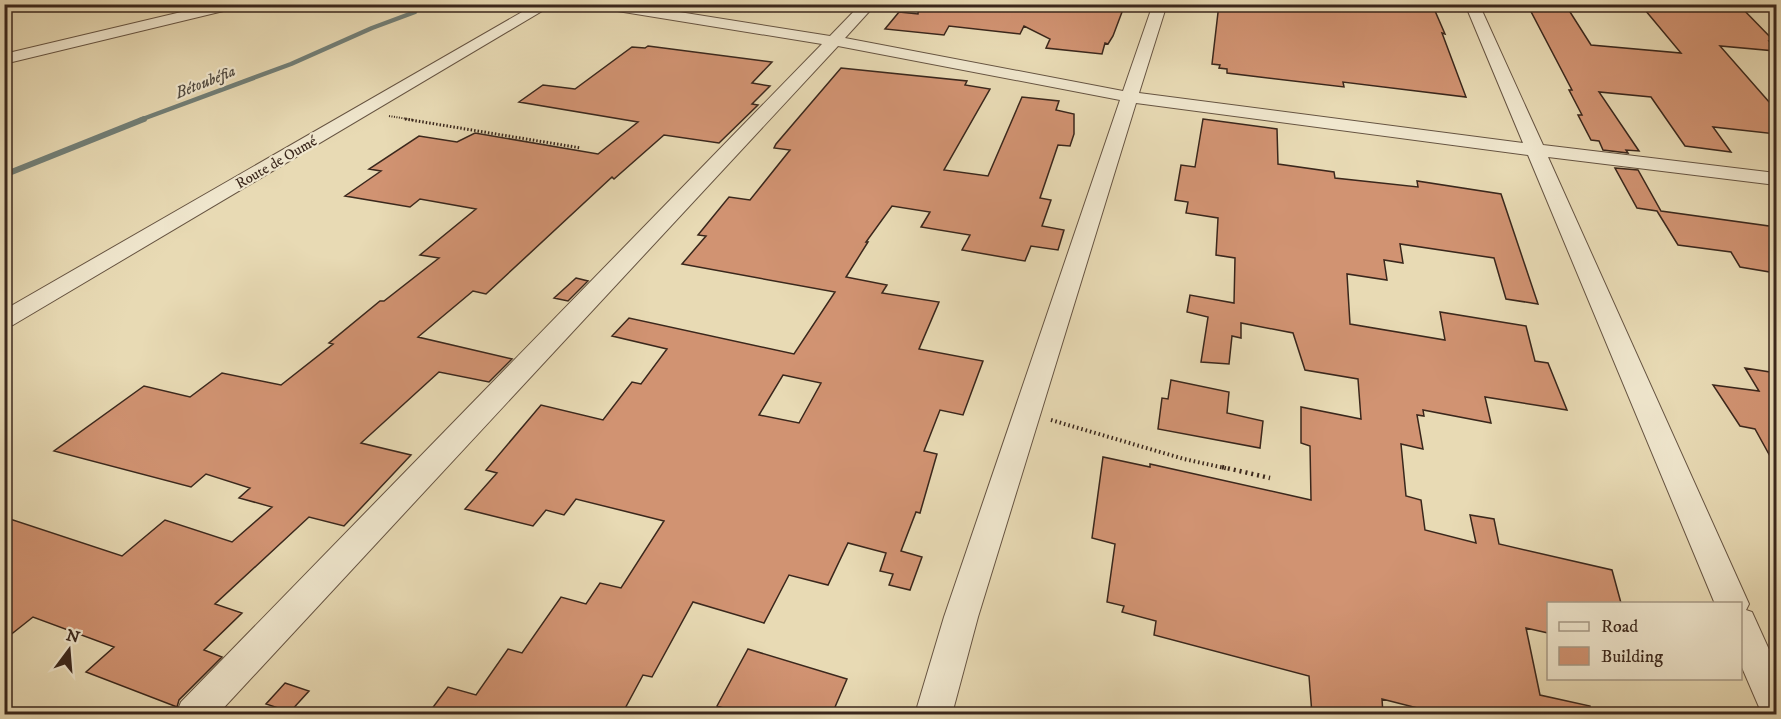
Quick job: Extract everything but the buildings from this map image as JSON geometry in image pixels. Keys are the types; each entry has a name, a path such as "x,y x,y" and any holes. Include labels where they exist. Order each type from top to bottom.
{"street":[{"path":"4,60 234,4"},
{"name":"Route de Oumé","path":"4,320 547,4"},
{"path":"599,4 834,41 1130,97 1776,179"},
{"path":"194,714 869,4"},
{"path":"933,714 961,617 1160,4"},
{"path":"1473,4 1534,150 1732,602"},
{"path":"1742,627 1776,704"}],"path":[{"path":"362,112 581,148"},
{"path":"1027,413 1141,448 1270,478"}],"waterway":[{"name":"Bétoubéfia","path":"140,120 291,64 372,28 415,12"},
{"name":"Bétoubéfia","path":"4,175 144,119"}]}
